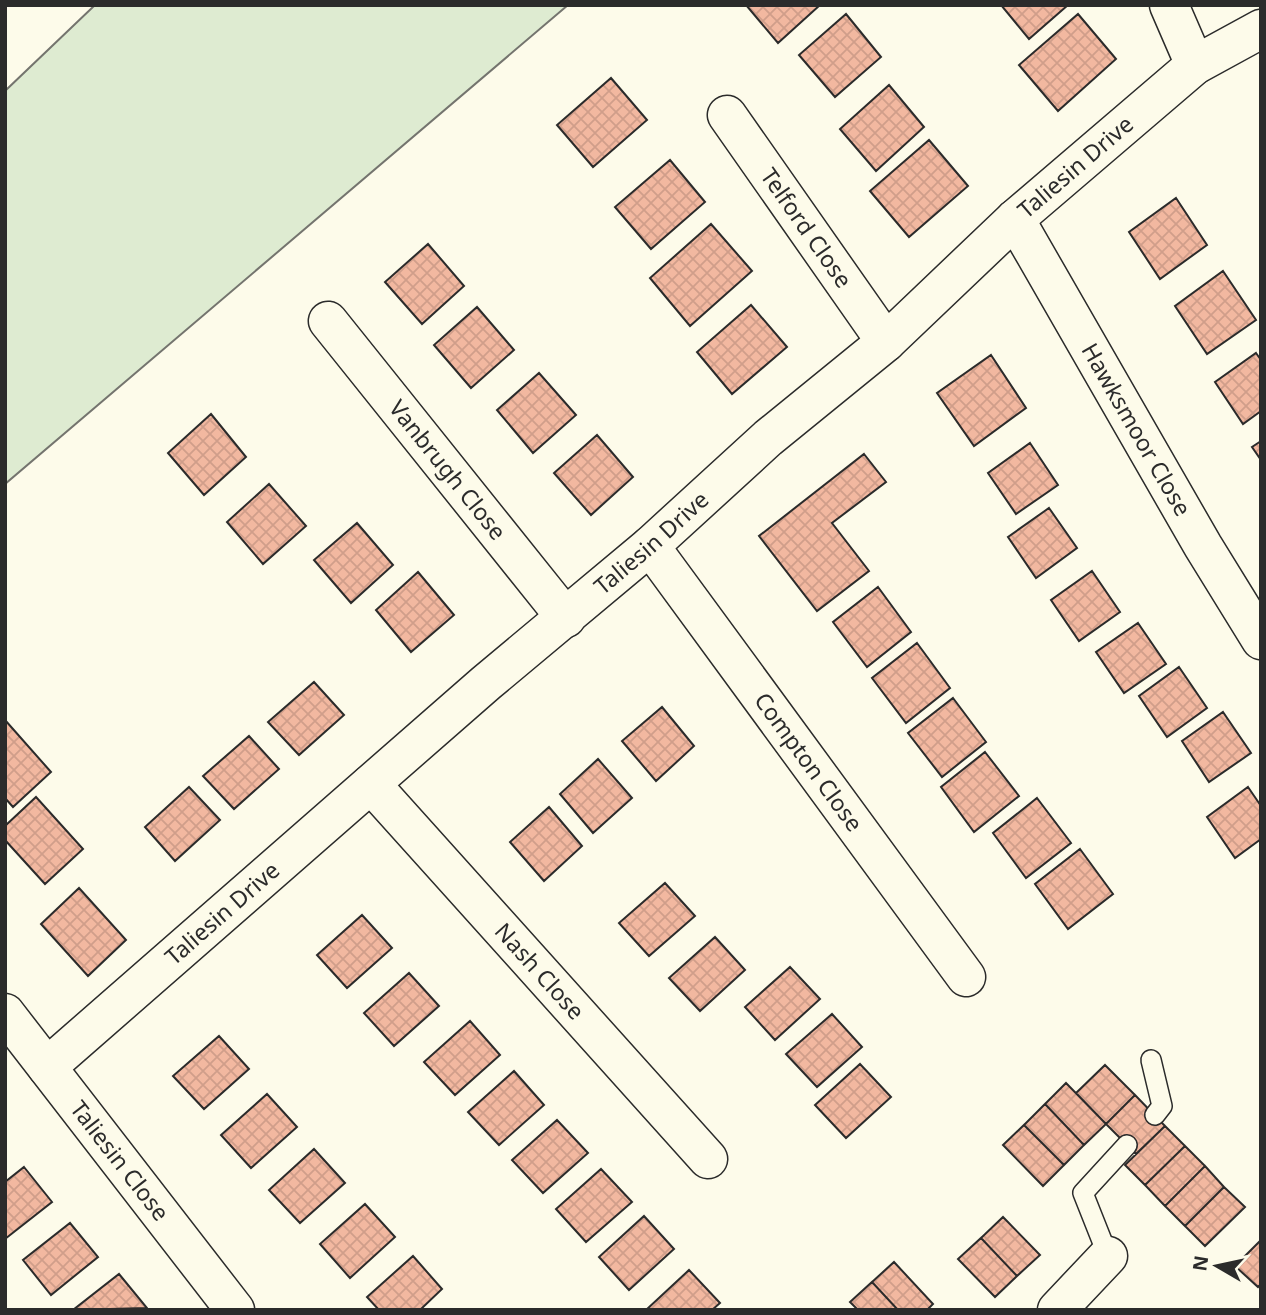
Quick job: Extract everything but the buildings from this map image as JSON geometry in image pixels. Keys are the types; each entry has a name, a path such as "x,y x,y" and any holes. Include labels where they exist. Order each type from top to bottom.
{"street":[{"path":"1169,5 1195,65"},
{"name":"Taliesin Drive","path":"47,1066 486,683 650,546 768,438 886,342 1016,219 1195,65 1261,29"},
{"name":"Telford Close","path":"727,115 886,342"},
{"name":"Hawksmoor Close","path":"1016,219 1203,546 1261,640"},
{"name":"Vanbrugh Close","path":"328,321 566,618"},
{"name":"Compton Close","path":"650,546 966,977"},
{"name":"Nash Close","path":"372,784 708,1159"},
{"name":"Taliesin Close","path":"5,1013 236,1310"},
{"path":"1057,1310 1108,1256"}],"lane":[{"path":"1151,1060 1163,1106 1155,1115"},
{"path":"1108,1256 1083,1193 1127,1145"}],"green space":[{"path":"95,5 568,5 5,484 5,91"}]}
